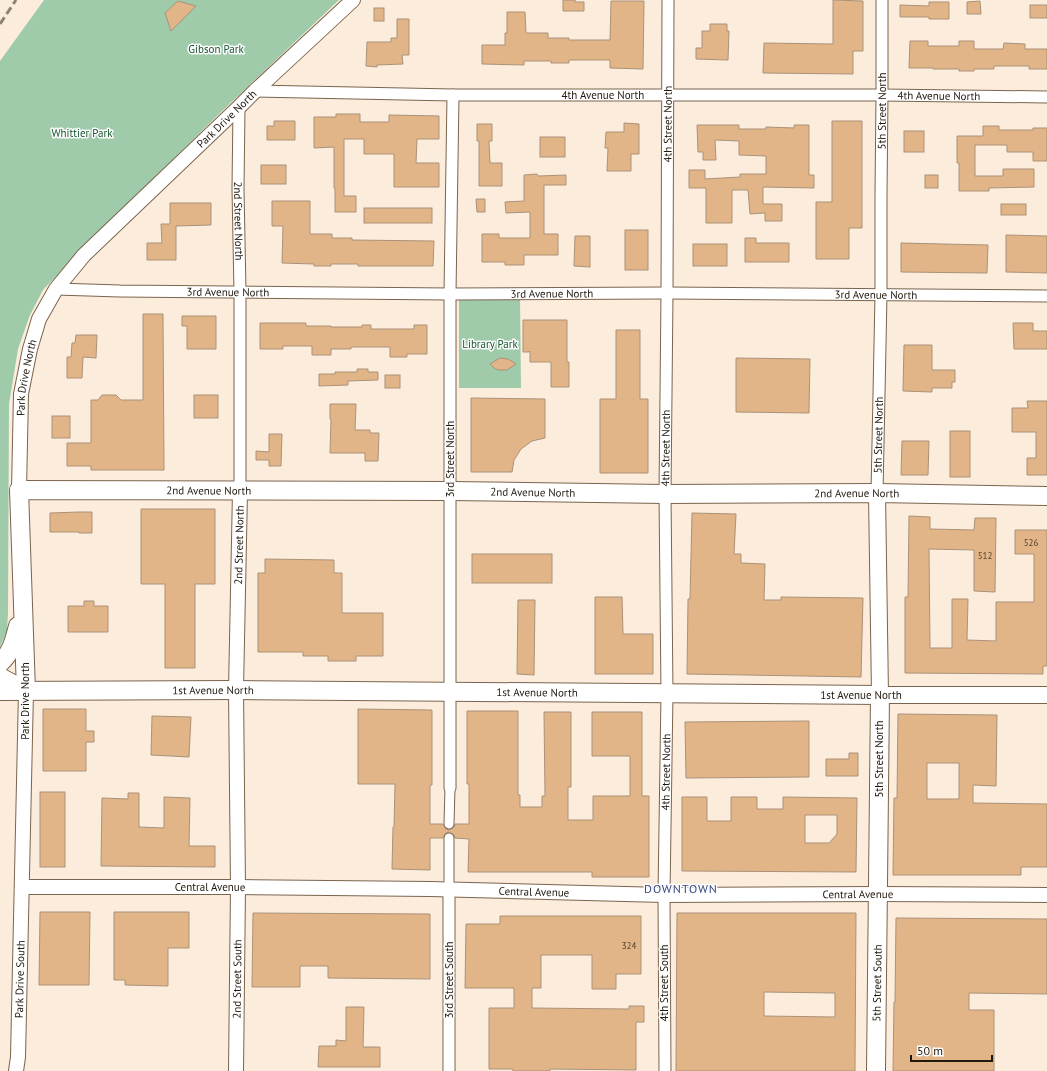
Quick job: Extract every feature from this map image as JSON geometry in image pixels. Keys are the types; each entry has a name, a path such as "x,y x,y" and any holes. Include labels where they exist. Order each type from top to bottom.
{"main road":[{"name":"2nd Avenue North","path":"19,490 450,491 1047,496"},
{"name":"Park Drive North","path":"19,490 26,691"},
{"name":"5th Street North","path":"877,494 880,695 878,894"},
{"path":"0,663 12,650 23,609"},
{"name":"1st Avenue North","path":"0,677 26,691"},
{"name":"1st Avenue North","path":"0,691 236,690 1047,695"},
{"name":"5th Street South","path":"876,1071 878,894"}],"street":[{"name":"Park Drive North","path":"19,490 21,392 30,348 39,319 56,288 84,255 255,91 353,0"},
{"name":"4th Street North","path":"664,895 668,0"},
{"name":"5th Street North","path":"877,494 881,295 882,0"},
{"name":"4th Avenue North","path":"255,91 453,95 882,95 1047,97"},
{"name":"3rd Street North","path":"449,824 450,294 453,95"},
{"name":"2nd Street North","path":"238,887 236,690 240,491 240,292 238,189 239,107"},
{"name":"3rd Avenue North","path":"56,288 120,291 450,294 667,293 1047,296"},
{"name":"Park Drive North","path":"22,887 26,691"},
{"path":"449,838 449,890"},
{"name":"Central Avenue","path":"22,887 238,887 664,895 1047,895"},
{"name":"Park Drive South","path":"16,1071 18,1057 22,887"},
{"name":"2nd Street South","path":"236,1071 238,887"},
{"name":"3rd Street South","path":"449,890 449,1071"},
{"name":"4th Street South","path":"664,895 665,1071"},
{"path":"18,1057 26,1071"}],"green space":[{"name":"Whittier Park","path":"44,0 339,0 219,114 96,235 43,290 30,315 18,349 9,404 8,613 7,631 0,647 0,61"},
{"name":"Library Park","path":"520,299 521,388 459,388 459,300"}],"building":[{"path":"563,0 584,2 584,11 563,11"},
{"path":"833,0 863,1 863,51 853,51 853,74 763,73 764,43 833,44"},
{"path":"178,1 196,6 171,31 165,13"},
{"path":"611,1 644,1 643,69 610,68 610,60 569,60 569,63 524,61 524,65 482,64 482,45 505,45 505,33 507,33 507,12 525,12 526,33 548,33 548,38 569,38 569,40 610,40"},
{"path":"980,1 981,14 967,14 967,2"},
{"path":"929,2 949,2 949,19 900,17 900,5 929,6"},
{"path":"1030,5 1047,5 1047,18 1030,18"},
{"path":"374,8 384,8 384,21 374,21"},
{"path":"397,19 409,19 409,55 402,55 403,64 377,65 377,67 366,66 367,42 391,42 391,38 397,38"},
{"path":"710,24 727,24 727,31 729,31 728,60 696,59 696,48 702,48 702,31 710,31"},
{"path":"910,41 928,41 928,46 959,46 959,41 974,41 974,49 1003,49 1004,43 1025,44 1025,49 1047,49 1047,69 1029,69 1029,66 994,66 994,69 974,69 974,71 959,71 959,69 909,68"},
{"path":"336,114 360,114 360,122 389,122 389,115 439,116 439,139 417,139 416,163 439,163 439,187 394,187 394,154 364,154 364,139 344,139 344,196 356,196 356,212 335,212 334,147 314,148 314,117 336,117"},
{"path":"274,121 295,121 295,140 267,140 267,126 274,126"},
{"path":"832,121 862,121 862,228 849,228 849,259 816,259 816,202 832,202"},
{"path":"624,123 639,124 639,154 631,154 631,171 607,171 608,148 605,148 606,132 624,132"},
{"path":"477,124 492,124 492,141 489,141 490,163 502,163 502,186 479,186 479,141 477,141"},
{"path":"697,125 739,125 739,129 766,129 766,127 794,128 794,125 809,125 809,175 814,175 814,188 763,187 763,204 782,204 782,221 765,221 765,213 750,214 748,190 732,190 732,223 706,223 706,188 689,188 689,170 705,170 705,179 740,177 740,174 766,174 766,156 739,155 739,141 715,140 716,160 703,160 703,152 698,152"},
{"path":"983,126 999,126 999,130 1033,130 1033,128 1047,128 1047,161 1033,161 1033,152 1007,152 1007,145 975,145 975,176 1003,176 1003,169 1034,169 1034,187 989,188 989,191 959,191 957,136 983,136"},
{"path":"904,131 924,131 924,152 904,152"},
{"path":"540,137 565,137 565,157 540,157"},
{"path":"261,165 286,165 286,184 261,184"},
{"path":"537,174 538,176 566,175 566,185 544,185 544,234 558,234 558,255 524,255 524,265 505,265 505,262 482,262 482,234 499,234 499,238 530,238 530,212 506,213 505,202 524,201 524,175"},
{"path":"925,175 938,175 938,188 925,188"},
{"path":"476,199 485,199 485,212 477,212"},
{"path":"272,201 310,201 310,234 332,234 332,238 352,238 352,240 434,241 433,266 358,266 358,264 331,264 331,266 314,266 314,264 282,263 283,226 272,226"},
{"path":"170,203 211,203 211,225 176,226 176,260 147,260 147,243 162,243 161,224 170,224"},
{"path":"1001,204 1026,204 1026,215 1001,215"},
{"path":"364,208 432,208 432,223 364,223"},
{"path":"625,230 648,230 648,270 625,270"},
{"path":"1006,235 1047,236 1047,273 1006,272"},
{"path":"575,236 590,236 590,267 574,266"},
{"path":"745,238 756,238 756,243 789,243 789,262 745,262"},
{"path":"901,243 988,245 987,273 901,272"},
{"path":"693,244 727,244 727,266 693,266"},
{"path":"143,314 163,314 164,470 91,470 91,466 67,466 67,443 91,443 91,400 98,400 102,395 116,395 121,400 143,400"},
{"path":"182,316 216,316 216,349 187,349 187,326 182,326"},
{"path":"523,320 567,320 567,362 569,362 569,387 551,387 551,362 530,362 530,351 523,352"},
{"path":"260,323 306,323 306,326 331,327 362,327 362,325 371,325 371,329 414,329 414,325 427,325 427,354 407,354 407,357 390,357 390,347 351,347 351,349 331,349 331,355 312,355 312,346 283,346 283,349 260,349"},
{"path":"1013,323 1033,323 1033,331 1047,331 1047,349 1014,349"},
{"path":"616,330 640,330 640,399 648,399 648,473 600,473 600,399 616,399"},
{"path":"76,335 97,335 96,358 83,357 82,378 67,378 67,357 71,357 72,343 75,343"},
{"path":"904,345 932,345 932,370 955,370 955,382 952,382 952,388 932,388 932,392 903,391"},
{"path":"500,358 508,359 516,364 507,370 498,370 490,364"},
{"path":"736,358 810,359 809,413 736,412"},
{"path":"357,369 368,369 368,372 378,372 378,380 348,381 348,385 319,386 319,374 357,372"},
{"path":"385,375 400,375 400,388 385,388"},
{"path":"194,395 218,395 218,418 194,418"},
{"path":"471,398 545,399 545,438 532,441 521,449 514,460 512,472 471,472"},
{"path":"1027,401 1047,401 1047,475 1027,475 1027,458 1036,458 1036,432 1012,432 1012,408 1028,408"},
{"path":"330,404 356,404 355,430 370,430 370,433 379,433 378,461 365,461 365,453 330,453"},
{"path":"52,416 70,416 70,438 52,438"},
{"path":"950,431 970,431 970,477 950,477"},
{"path":"269,434 282,434 281,466 269,466 269,460 256,460 256,451 269,452"},
{"path":"902,441 929,441 928,475 901,475"},
{"path":"141,509 215,509 215,584 195,584 195,668 165,668 165,584 141,584"},
{"path":"92,512 92,533 50,532 50,513"},
{"path":"692,513 736,514 734,554 741,554 741,563 765,564 764,600 781,600 781,597 863,598 861,677 687,674 688,599 690,599"},
{"path":"909,516 930,517 930,529 974,530 975,518 996,518 995,592 974,591 974,550 929,549 930,648 952,648 952,599 968,599 967,640 996,641 996,602 1034,602 1034,554 1015,554 1015,530 1047,530 1047,666 1043,666 1043,674 905,673 905,597 908,597"},
{"path":"472,554 552,554 552,583 472,583"},
{"path":"265,559 334,560 334,573 342,573 342,613 383,613 383,656 356,656 356,661 328,661 328,656 303,656 303,652 258,652 258,573 265,573"},
{"path":"595,597 622,597 623,634 653,634 653,674 595,674"},
{"path":"518,600 535,600 534,675 517,674"},
{"path":"84,601 94,601 94,606 108,606 108,632 68,632 68,606 84,606"},
{"path":"43,709 86,709 86,731 94,731 94,742 86,742 86,771 43,771"},
{"path":"358,709 432,710 432,785 430,785 430,824 443,824 446,829 449,830 454,827 455,824 469,824 469,784 467,784 467,711 518,711 518,795 520,795 520,807 542,807 542,796 545,796 544,712 571,712 571,787 568,787 568,820 593,820 593,796 630,796 630,756 592,756 592,712 642,712 642,796 649,796 649,877 592,877 592,872 468,872 469,839 455,838 454,835 449,832 446,833 443,838 430,838 430,870 392,869 395,784 358,784"},
{"path":"898,714 997,715 996,786 973,785 973,803 1047,804 1047,867 1021,867 1021,875 893,875 894,798 897,798","holes":["927,763 959,763 959,799 927,799"]},
{"path":"152,716 191,717 189,757 151,755"},
{"path":"809,721 809,777 686,778 685,722"},
{"path":"849,753 858,753 858,776 826,776 826,759 849,759"},
{"path":"40,792 65,792 65,867 40,867"},
{"path":"128,793 139,793 139,827 164,828 164,797 190,798 189,846 215,846 215,867 101,866 102,798 128,799"},
{"path":"682,797 707,797 707,821 731,821 731,797 757,797 757,809 783,809 783,797 857,798 856,872 682,871","holes":["805,815 837,815 837,834 829,843 805,843"]},
{"path":"40,912 90,912 89,985 39,985"},
{"path":"114,912 189,912 189,948 168,948 168,986 125,985 125,980 114,980"},
{"path":"253,913 430,914 430,979 328,978 328,966 300,966 300,987 252,987"},
{"path":"677,913 856,913 855,1071 676,1071","holes":["764,992 835,993 835,1017 764,1016"]},
{"path":"500,916 641,916 641,974 616,974 616,989 592,989 592,955 541,955 541,988 532,988 532,1008 629,1009 629,1006 644,1006 644,1022 636,1022 636,1070 550,1069 550,1071 513,1071 513,1069 489,1069 489,1008 514,1008 514,988 465,988 466,924 500,924"},
{"path":"896,918 1047,919 1047,994 969,993 969,1010 994,1010 994,1071 893,1071"},
{"path":"346,1007 364,1007 363,1047 380,1047 380,1067 318,1067 319,1046 336,1046 336,1040 346,1041"}],"railway":[{"path":"0,24 16,0"}],"district":[{"name":"DOWNTOWN","path":"681,888"}],"park label":[{"name":"Gibson Park","path":"216,49"}]}
